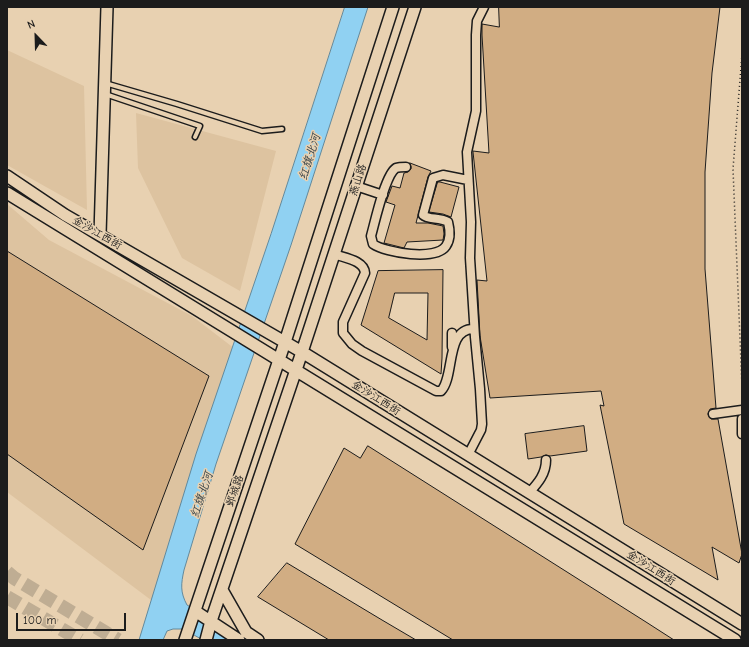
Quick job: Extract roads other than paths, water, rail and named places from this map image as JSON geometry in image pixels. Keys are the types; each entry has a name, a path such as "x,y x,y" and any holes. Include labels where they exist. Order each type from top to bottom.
{"street":[{"path":"100,234 107,7"},
{"name":"燕山路","path":"285,342 393,7"},
{"name":"燕山路","path":"302,352 415,7"},
{"path":"468,455 481,430 482,424 470,258 471,222 467,152 476,111 477,21 484,7"},
{"path":"406,168 397,168 393,171 387,182 371,236 373,244 386,250 406,254 439,252 446,247 449,241 450,231 448,222 440,219 426,218 423,215 433,178 443,175 468,180"},
{"name":"金沙江西街","path":"7,176 64,215 100,234 302,352 742,624"},
{"path":"356,186 383,195"},
{"name":"金沙江西街","path":"7,193 734,640"},
{"path":"334,254 359,263 365,269 365,273 343,322 343,334 352,344 436,391 441,391 445,387 448,380 452,352 452,334"},
{"path":"452,352 457,339 463,332 474,329"},
{"name":"邺城路","path":"185,640 285,342"},
{"name":"邺城路","path":"206,640 211,621 302,352"},
{"path":"713,414 742,410"},
{"path":"742,419 742,434"},
{"path":"530,493 542,478 546,467 546,460"},
{"path":"222,590 246,632 258,640"},
{"path":"194,611 239,640"}],"lane":[{"path":"105,88 177,104 262,131 282,129"},
{"path":"105,88 200,126 195,137"}],"water":[{"name":"红旗北河","path":"345,7 368,7 291,245 216,464 182,580 182,592 187,605 247,640 203,640 183,629 173,629 167,631 163,640 139,640 196,454 271,234"}],"tunnel":[{"path":"7,572 14,578 118,640"},
{"path":"7,597 80,640"}]}
